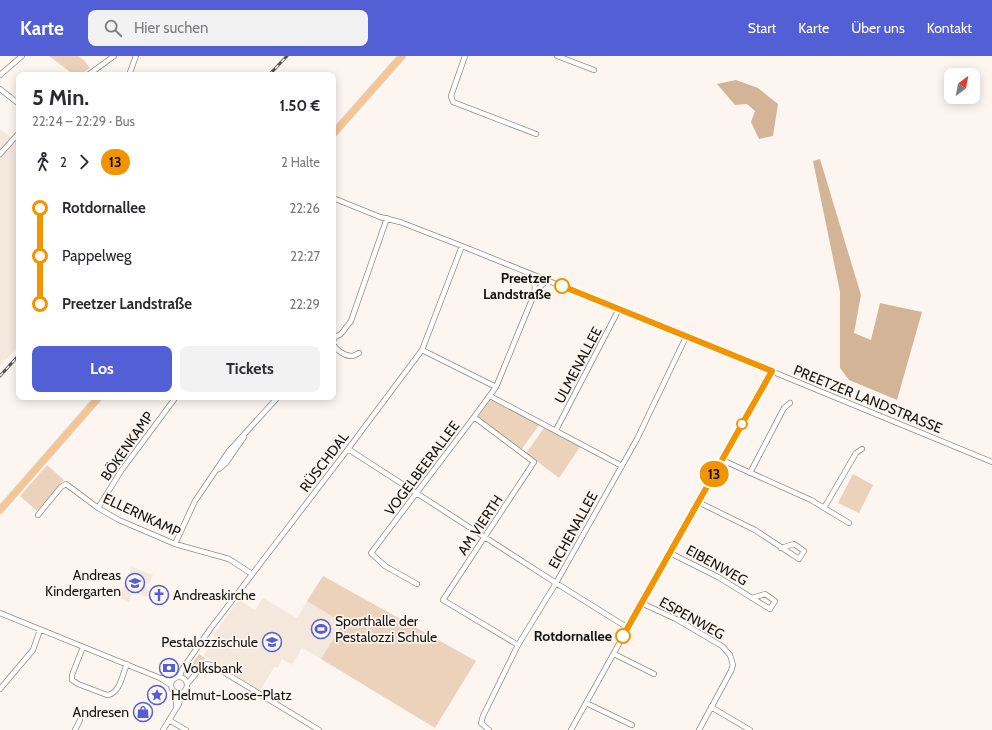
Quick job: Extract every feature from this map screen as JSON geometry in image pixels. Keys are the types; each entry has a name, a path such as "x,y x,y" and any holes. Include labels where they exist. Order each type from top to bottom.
{"main road":[{"path":"336,131 402,56"},
{"path":"0,510 96,400"}],"street":[{"path":"0,75 22,56"},
{"path":"92,72 114,56"},
{"path":"130,72 136,56"},
{"path":"465,56 451,96 453,102 536,134"},
{"path":"557,56 594,70"},
{"path":"0,89 16,102"},
{"path":"0,154 16,136"},
{"name":"PREETZER LANDSTRASSE","path":"336,199 400,222 547,280 992,462"},
{"path":"336,336 341,334 351,321 387,218"},
{"name":"RÜSCHDAL","path":"184,680 183,668 252,574 422,350 462,246"},
{"path":"534,275 535,292"},
{"path":"535,292 547,280"},
{"name":"VOGELBEERALLEE","path":"417,584 385,566 371,553 490,396 496,386 535,292"},
{"name":"ULMENALLEE","path":"556,430 619,309"},
{"name":"EICHENALLEE","path":"489,730 481,723 483,716 518,645 556,583 637,439 686,337"},
{"path":"336,349 347,355 353,356 359,352"},
{"path":"422,350 496,386"},
{"path":"571,730 772,371"},
{"path":"490,396 622,466"},
{"name":"BÖKENKAMP","path":"98,508 121,471 174,400"},
{"path":"175,544 195,501 229,450 274,400"},
{"path":"750,473 784,408 790,403"},
{"name":"AM VIERTH","path":"474,417 534,462 444,600 518,645"},
{"path":"348,449 628,628"},
{"path":"824,508 856,453 862,449"},
{"path":"722,460 798,494 849,523"},
{"name":"ELLERNKAMP","path":"38,515 61,487 66,484 98,508 119,520 175,544 229,559 252,574"},
{"path":"698,502 755,530 781,548 799,559 804,551 794,544 781,548"},
{"name":"EIBENWEG","path":"670,553 718,577 752,598"},
{"name":"ESPENWEG","path":"641,603 676,619 727,650 730,655 732,665 731,671 711,707"},
{"path":"0,613 160,678 171,685 172,689 176,692 181,693 186,690 184,680"},
{"path":"0,689 33,650 40,630"},
{"path":"83,647 72,675 72,680 78,684 107,695 111,694 118,688 127,664"},
{"path":"614,654 654,674"},
{"path":"160,678 184,680 195,674 204,664 212,665 319,730"},
{"path":"171,685 174,679"},
{"path":"176,692 176,707"},
{"path":"163,730 179,704 181,693"},
{"path":"586,703 632,725"},
{"path":"699,730 711,707 750,730"},
{"path":"75,730 80,720"},
{"path":"169,720 186,730"}],"shaded area":[{"path":"49,56 78,56 84,60 90,68 84,72 70,72"},
{"path":"736,80 758,88 778,104 773,136 759,139 751,122 755,111 747,104 735,105 717,84"},
{"path":"0,129 16,141 16,348 0,366"},
{"path":"820,159 861,295 854,333 871,340 880,303 922,312 897,400 849,380 840,368 840,292 813,161"},
{"path":"491,399 540,424 521,450 478,417"},
{"path":"544,428 580,447 559,478 526,453"},
{"path":"47,465 64,480 37,511 20,496"},
{"path":"853,474 873,485 859,513 838,503"},
{"name":"Andreas Kindergarten","path":"132,567 153,575 149,584 145,583 144,587 150,591 147,597 133,592 129,602 119,597"},
{"path":"323,576 476,661 435,728 321,659 343,623 307,601"},
{"name":"Pestalozzischule","path":"263,598 297,618 307,601 343,622 321,659 302,648 292,665 282,659 278,668 274,667 260,691 204,655 215,636 213,635 239,600 255,610"},
{"path":"199,654 206,659 202,660 189,674 186,672"}],"railway":[{"path":"272,72 287,56"},
{"path":"0,376 16,358"}],"bus line":[{"name":"13","path":"562,286 772,371 623,636"}],"place":[{"name":"Preetzer Landstraße","path":"562,286"},
{"name":"Andreas Kindergarten","path":"135,583"},
{"name":"Andreaskirche","path":"159,595"},
{"name":"Sporthalle der Pestalozzi Schule","path":"321,629"},
{"name":"Rotdornallee","path":"623,636"},
{"name":"Pestalozzischule","path":"272,642"},
{"name":"Volksbank","path":"169,668"},
{"name":"Helmut-Loose-Platz","path":"157,695"},
{"name":"Andresen","path":"143,712"}]}
